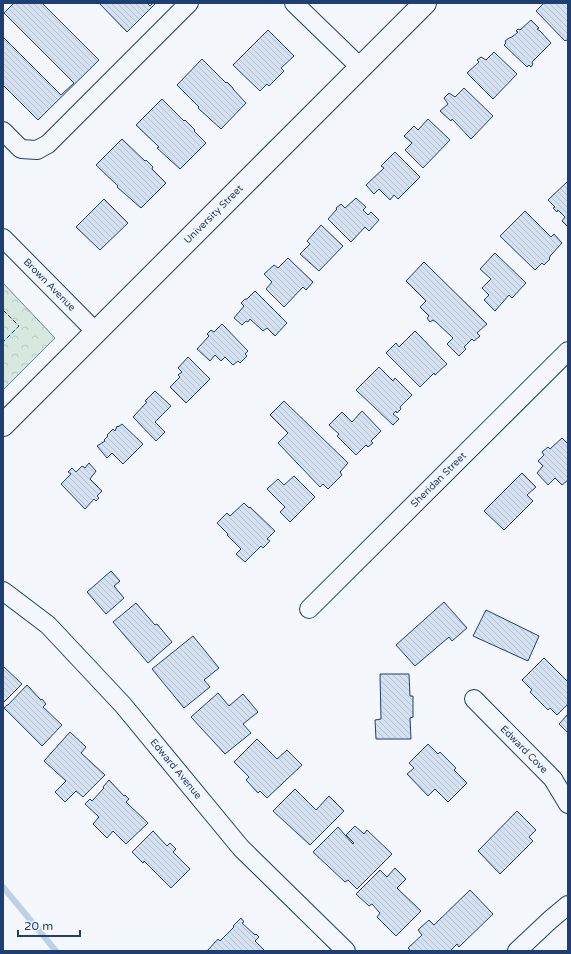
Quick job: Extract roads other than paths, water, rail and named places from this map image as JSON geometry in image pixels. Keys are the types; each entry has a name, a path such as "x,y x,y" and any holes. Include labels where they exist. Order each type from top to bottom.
{"street":[{"path":"3,131 21,149 37,150 48,144 189,3"},
{"path":"294,3 360,67"},
{"name":"University Street","path":"3,425 425,3"},
{"name":"Brown Avenue","path":"3,238 96,332"},
{"name":"Sheridan Street","path":"309,609 568,351"},
{"name":"Edward Avenue","path":"3,591 48,625 123,705 241,848 346,951"},
{"name":"Edward Cove","path":"474,699 553,779 568,804"},
{"path":"517,951 568,905"}],"waterway":[{"path":"3,887 56,951"}]}
